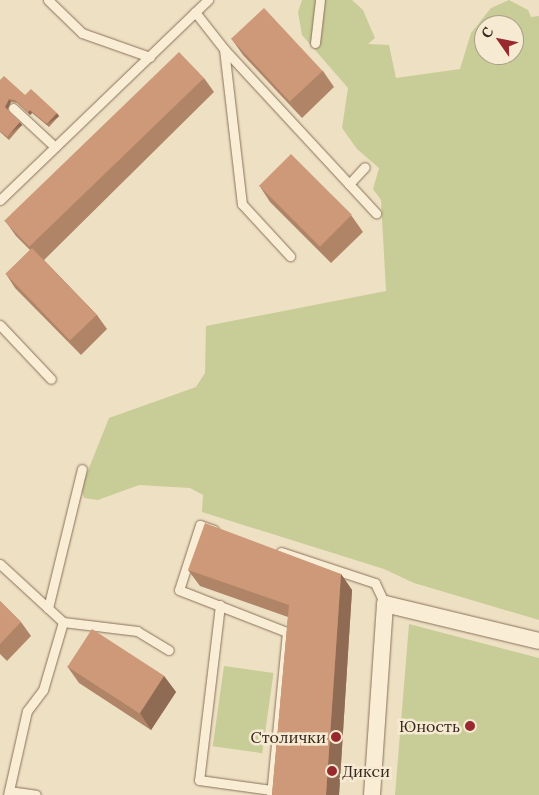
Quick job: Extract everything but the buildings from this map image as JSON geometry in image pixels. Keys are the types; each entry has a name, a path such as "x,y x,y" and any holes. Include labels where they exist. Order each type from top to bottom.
{"street":[{"path":"372,795 386,604 539,641"}],"lane":[{"path":"48,0 82,33 150,57"},
{"path":"0,200 208,0"},
{"path":"315,43 320,0"},
{"path":"195,12 224,49 376,213"},
{"path":"224,49 242,204 290,256"},
{"path":"13,108 55,147"},
{"path":"349,184 366,167"},
{"path":"0,325 52,379"},
{"path":"48,608 82,469"},
{"path":"220,606 199,780 271,793 287,632 179,590 200,525 228,534"},
{"path":"274,549 375,583 386,604"},
{"path":"0,564 64,622 137,631 169,650"},
{"path":"36,795 8,793 27,711 43,690 64,622"}],"green space":[{"path":"302,0 352,0 363,10 375,38 368,44 389,45 396,78 460,69 471,33 474,29 474,65 524,65 524,15 485,15 491,8 509,0 528,10 531,17 539,16 539,620 414,583 384,569 202,512 203,495 190,488 139,485 98,500 84,498 81,488 109,418 196,387 205,373 206,326 386,291 381,200 373,189 379,168 357,149 342,128 348,88 302,35 298,12"},
{"name":"Юность","path":"409,624 539,658 539,795 395,795"},
{"path":"224,666 274,673 262,753 213,746"}],"place":[{"name":"Юность","path":"470,726"},
{"name":"Столички","path":"336,737"},
{"name":"Дикси","path":"332,771"}]}
